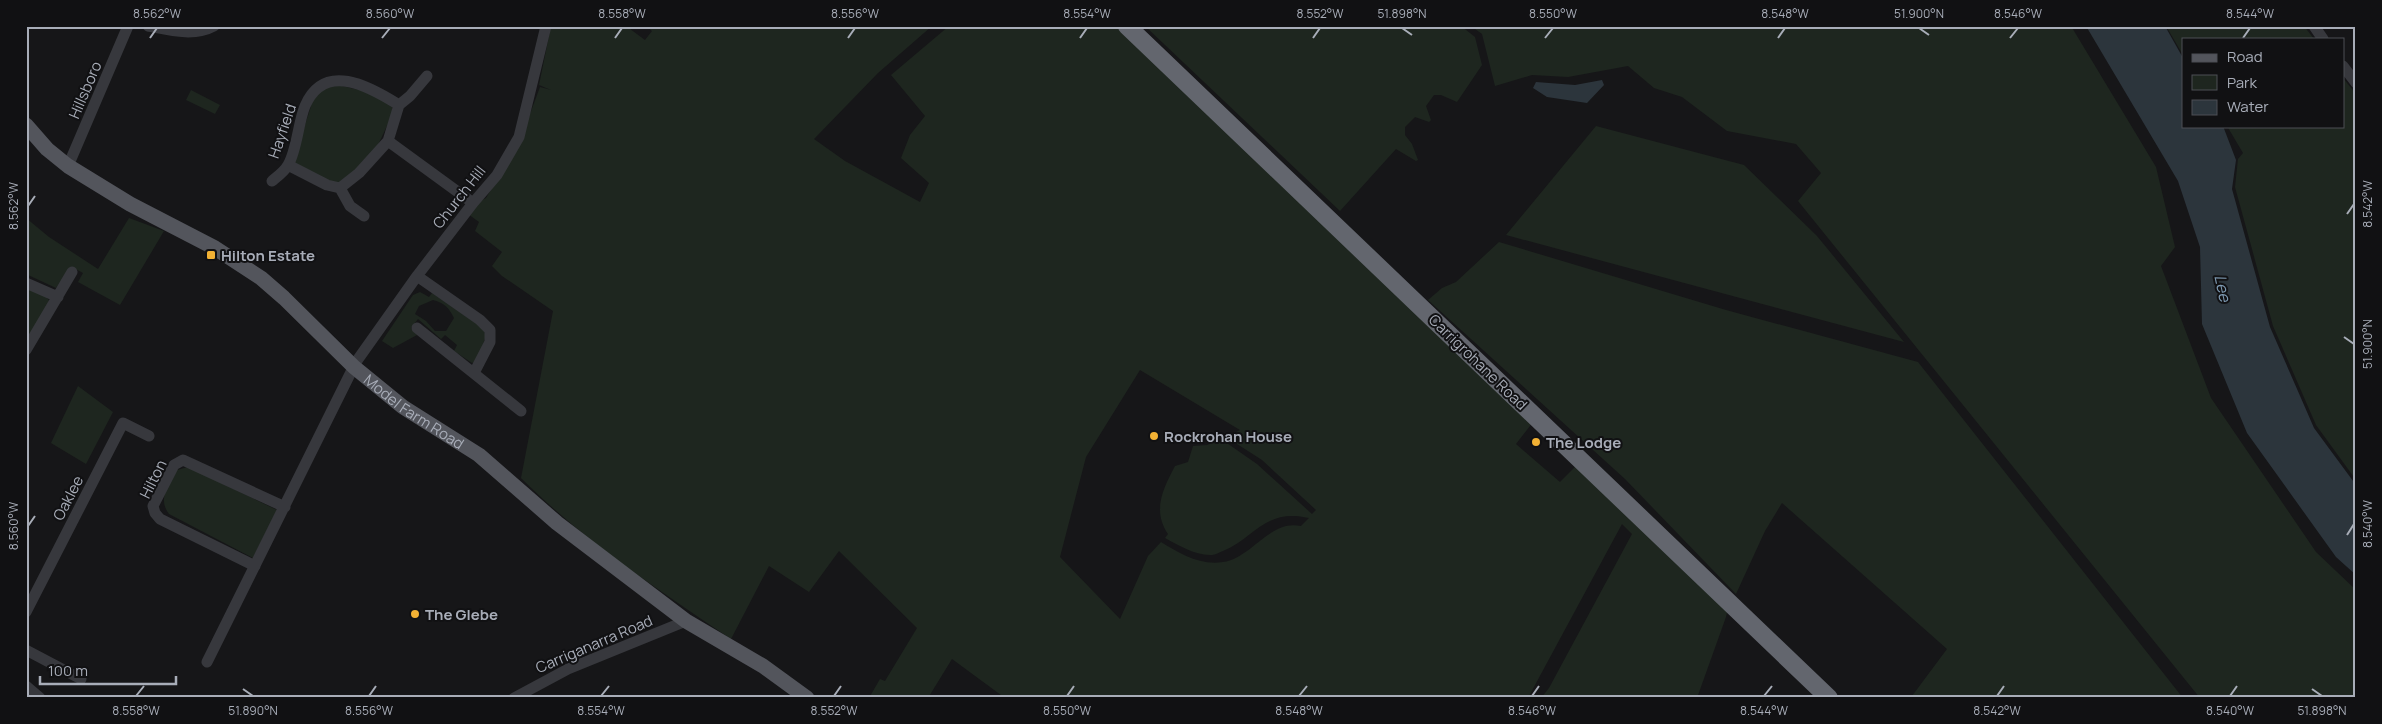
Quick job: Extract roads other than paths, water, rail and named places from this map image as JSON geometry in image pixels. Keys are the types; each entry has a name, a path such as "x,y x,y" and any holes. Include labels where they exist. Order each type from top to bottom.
{"highway":[{"name":"Carrigrohane Road","path":"1127,26 1829,698"}],"main road":[{"name":"Model Farm Road","path":"27,127 68,166 122,199 188,232 238,262 279,293 354,367 403,407 479,455 557,523 686,620 763,666 807,698"}],"street":[{"name":"Hillsboro","path":"68,166 128,26"},
{"path":"148,26 182,32 206,30 214,26"},
{"name":"Church Hill","path":"354,367 417,276 473,203 497,176 519,137 546,26"},
{"path":"2314,26 2322,38"},
{"path":"2344,67 2356,83"},
{"path":"340,188 358,173 388,141 398,104 410,96 427,76"},
{"name":"Hayfield","path":"272,181 288,165 306,105 316,88 329,80 357,83 374,89 398,104"},
{"path":"388,141 473,203"},
{"path":"288,165 328,185 340,188 350,206 364,216"},
{"path":"26,350 72,272"},
{"path":"417,276 480,320 490,330 490,342 474,373"},
{"path":"26,283 58,297"},
{"path":"417,328 521,411"},
{"path":"207,662 354,367"},
{"name":"Oaklee","path":"26,612 123,423 149,436"},
{"name":"Hilton","path":"255,566 160,518 155,513 153,506 174,465 183,460 285,507"},
{"name":"Carriganarra Road","path":"514,698 568,669 654,636 686,620"},
{"path":"26,650 81,679"},
{"path":"26,686 40,698"}],"water":[{"name":"Lee","path":"2086,26 2165,26 2182,56 2182,128 2224,128 2236,160 2232,189 2270,327 2314,428 2356,485 2356,575 2336,557 2247,433 2202,324 2200,247 2178,181"},
{"path":"1602,80 1604,85 1587,103 1547,97 1533,88 1536,82 1575,85"}],"place":[{"name":"Hilton Estate","path":"211,255"},
{"name":"Rockrohan House","path":"1154,436"},
{"name":"The Lodge","path":"1536,442"},
{"name":"The Glebe","path":"415,614"}]}
